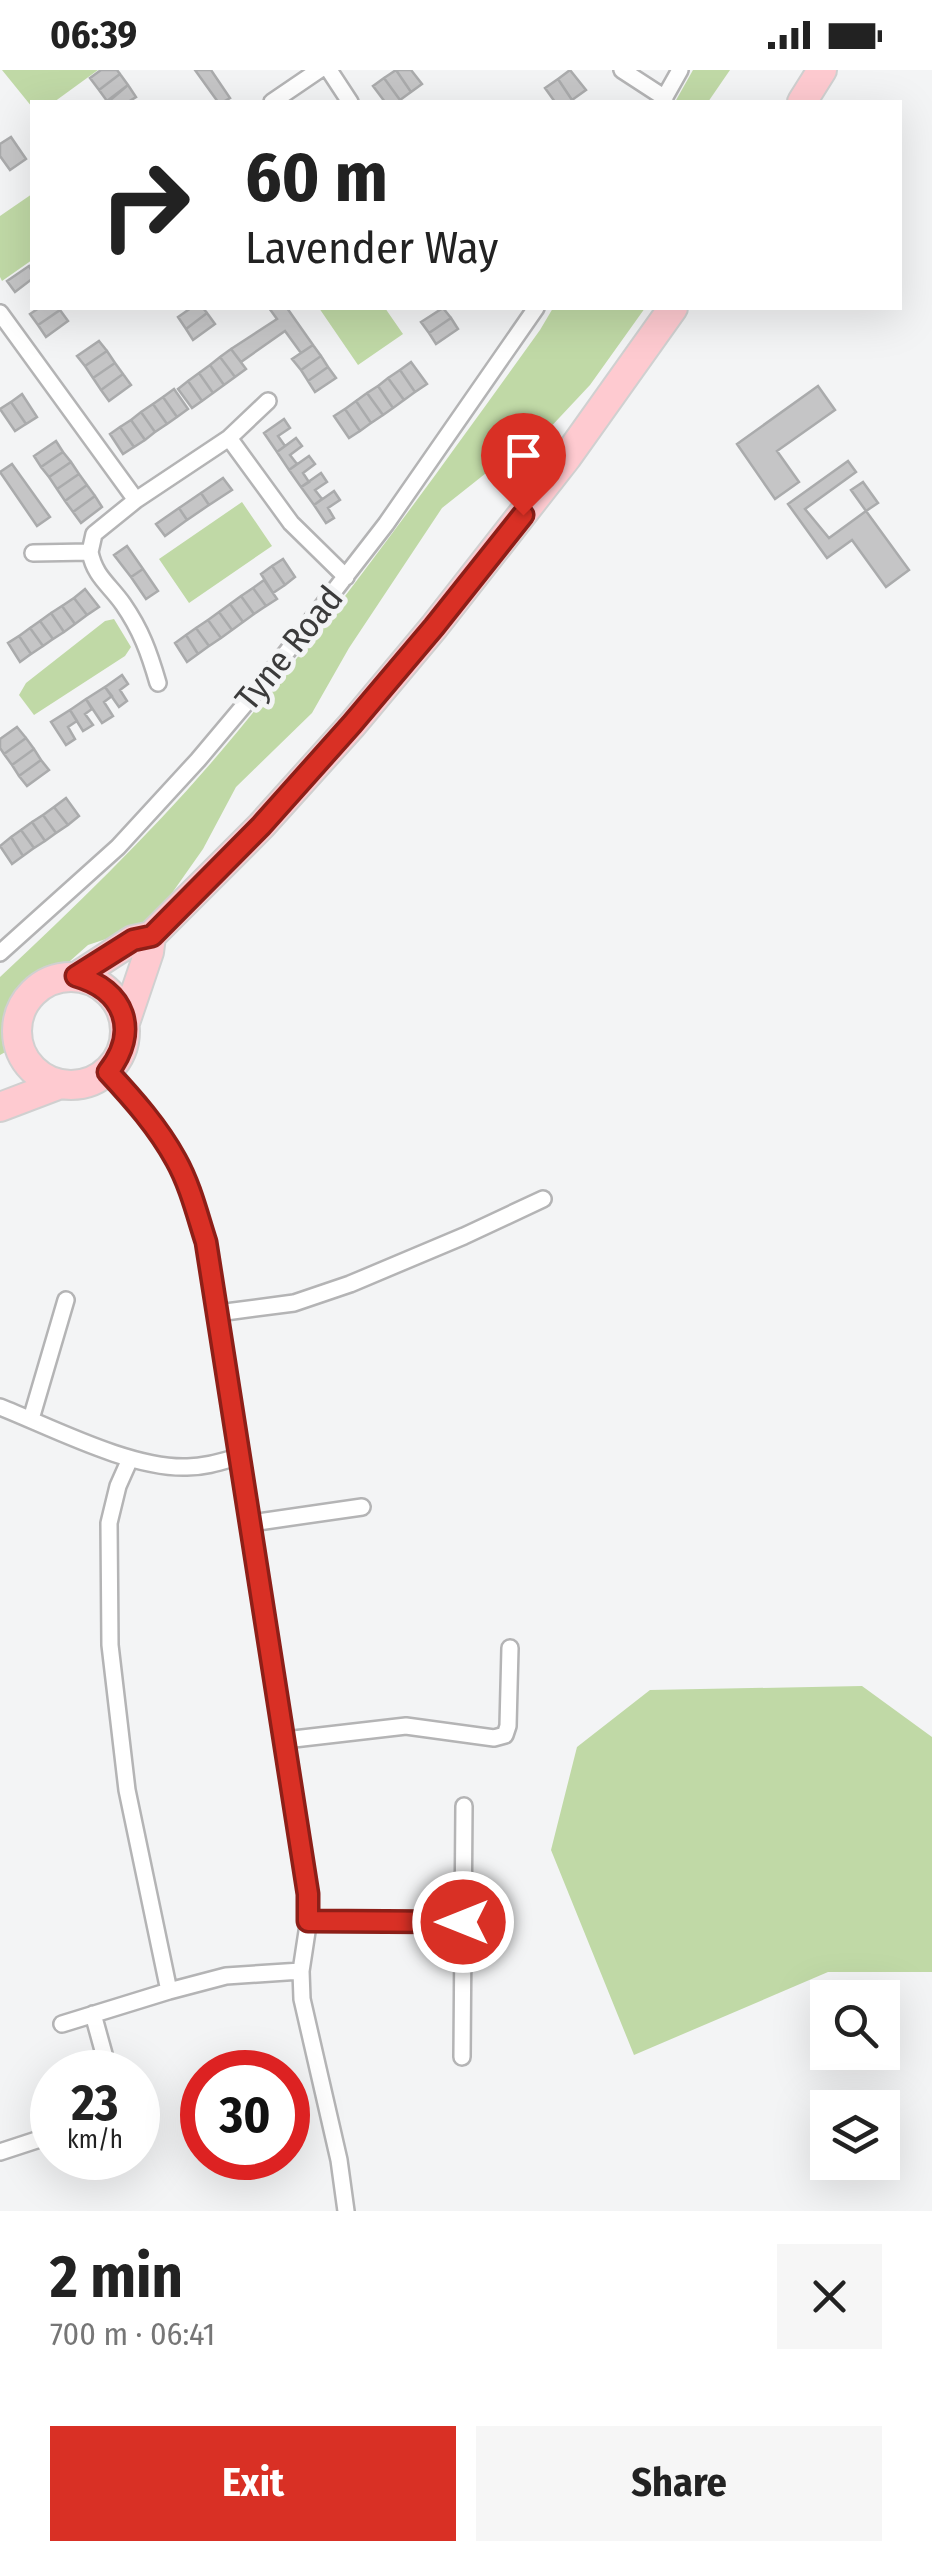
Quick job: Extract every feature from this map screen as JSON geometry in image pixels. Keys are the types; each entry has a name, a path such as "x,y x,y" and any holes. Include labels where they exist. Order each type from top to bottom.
{"highway":[{"path":"803,100 822,70"},
{"path":"76,976 133,940 152,936 261,826 434,627 567,457 671,310"},
{"path":"125,1023 152,936"},
{"path":"76,976 94,981 120,1006 125,1041 119,1058 93,1082 58,1085 42,1078 28,1066 20,1050 8,1043 28,998 58,978 76,976"},
{"path":"0,1108 58,1085"}],"street":[{"path":"275,100 318,70"},
{"path":"329,70 349,100"},
{"path":"622,70 664,100 680,70"},
{"path":"0,313 136,500"},
{"name":"Tyne Road","path":"0,954 118,847 198,760 346,578 533,313"},
{"path":"158,683 146,641 93,568 90,552 94,534 136,500 229,438 268,401"},
{"path":"229,438 291,523 346,578"},
{"path":"34,553 90,552"},
{"path":"108,1072 149,1118 176,1160 206,1242 308,1894 300,1971 302,1999 339,2160 346,2211"},
{"path":"218,1314 294,1302 350,1284 544,1199"},
{"path":"31,1420 66,1300"},
{"path":"0,1407 130,1459 183,1468 241,1456"},
{"path":"130,1459 109,1523 110,1645 127,1790 169,1991"},
{"path":"251,1523 362,1506"},
{"path":"285,1740 406,1726 494,1738 505,1735 510,1648"},
{"path":"462,2056 464,1806"},
{"path":"308,1921 463,1922"},
{"path":"62,2024 226,1976 300,1971"},
{"path":"93,2014 103,2050"},
{"path":"0,2152 30,2142"}],"green space":[{"path":"2,70 98,70 57,100 30,100 30,105"},
{"path":"693,70 730,70 709,100 676,100"},
{"path":"30,195 30,261 2,281 0,277 0,216"},
{"path":"320,310 386,310 403,334 358,365"},
{"path":"552,310 644,310 590,385 530,449 500,462 442,508 349,648 312,713 236,787 203,849 158,913 136,929 88,945 17,1008 9,1050 0,1055 0,977 93,888 238,731 317,633"},
{"path":"242,502 272,546 189,603 159,559"},
{"path":"114,619 131,647 125,656 34,715 19,695 26,683 105,621"},
{"path":"862,1686 932,1737 932,1972 828,1972 634,2055 551,1850 577,1747 650,1690"}],"building":[{"path":"101,70 117,70 120,74 99,90 90,78"},
{"path":"195,70 211,70 230,98 217,100"},
{"path":"396,70 411,92 400,100 384,78"},
{"path":"396,70 411,70 422,84 411,92"},
{"path":"570,70 586,90 572,100 558,79"},
{"path":"120,74 128,85 108,100 99,90"},
{"path":"384,78 400,100 384,100 373,86"},
{"path":"558,79 572,100 554,100 545,88"},
{"path":"128,85 136,97 131,100 110,100"},
{"path":"11,137 26,159 10,170 0,156 0,144"},
{"path":"29,266 30,281 15,292 7,281"},
{"path":"36,310 60,310 38,325 30,314"},
{"path":"60,310 68,321 46,337 38,325"},
{"path":"188,310 207,313 186,329 178,317"},
{"path":"270,310 288,310 313,345 301,353 285,331 241,362 231,349 277,319"},
{"path":"440,310 451,318 429,333 421,322"},
{"path":"207,313 215,324 193,340 186,329"},
{"path":"451,318 458,329 436,344 429,333"},
{"path":"99,341 107,351 85,366 77,356"},
{"path":"313,345 321,356 301,370 292,359"},
{"path":"231,349 246,369 235,377 220,357"},
{"path":"107,351 115,363 93,378 85,366"},
{"path":"321,356 328,367 308,381 301,370"},
{"path":"220,357 235,377 224,385 210,365"},
{"path":"411,362 427,384 415,392 400,370"},
{"path":"115,363 123,374 101,390 93,378"},
{"path":"210,365 224,385 213,393 199,373"},
{"path":"328,367 336,378 315,392 308,381"},
{"path":"400,370 415,392 404,400 388,378"},
{"path":"199,373 213,393 202,401 188,381"},
{"path":"123,374 131,385 109,401 101,390"},
{"path":"388,378 404,400 393,408 378,386"},
{"path":"188,381 202,401 192,408 178,389"},
{"path":"378,386 393,408 383,415 367,393"},
{"path":"818,386 835,410 777,451 799,482 775,499 737,444"},
{"path":"174,389 188,409 177,417 163,397"},
{"path":"367,393 383,415 371,423 356,401"},
{"path":"22,394 37,417 26,424 11,402"},
{"path":"163,397 177,417 167,424 153,404"},
{"path":"356,401 371,423 360,431 345,409"},
{"path":"11,402 26,424 15,431 0,409"},
{"path":"153,404 167,424 155,432 141,412"},
{"path":"345,409 360,431 349,438 334,416"},
{"path":"141,412 155,432 145,440 131,420"},
{"path":"284,419 290,428 278,436 285,446 277,452 264,433"},
{"path":"131,420 145,440 134,447 120,427"},
{"path":"120,427 134,447 123,454 110,434"},
{"path":"296,438 302,446 290,455 297,464 289,470 277,452"},
{"path":"56,441 63,452 41,467 34,456"},
{"path":"63,452 71,462 49,477 41,467"},
{"path":"309,456 315,464 303,473 309,482 301,487 289,470"},
{"path":"848,461 856,472 805,509 829,538 866,511 909,570 886,587 852,540 827,558 788,504"},
{"path":"71,462 79,474 57,489 49,477"},
{"path":"12,464 50,517 37,526 0,472"},
{"path":"321,473 327,482 315,490 322,499 314,505 301,487"},
{"path":"79,474 87,485 65,501 57,489"},
{"path":"223,478 232,490 209,505 201,493"},
{"path":"863,482 878,503 866,511 851,490"},
{"path":"87,485 95,496 73,512 65,501"},
{"path":"334,491 340,500 328,508 334,518 326,523 314,505"},
{"path":"201,493 209,505 187,520 179,508"},
{"path":"95,496 102,507 81,523 73,512"},
{"path":"179,508 187,520 165,536 156,524"},
{"path":"127,546 143,569 131,577 114,555"},
{"path":"283,559 295,577 285,585 272,566"},
{"path":"272,566 285,585 273,593 261,574"},
{"path":"143,569 158,591 146,599 131,577"},
{"path":"264,580 277,599 266,606 253,588"},
{"path":"253,588 266,606 254,614 241,596"},
{"path":"85,589 99,607 87,615 74,598"},
{"path":"241,596 254,614 243,622 230,604"},
{"path":"74,598 87,615 75,624 62,606"},
{"path":"230,604 243,622 232,630 219,612"},
{"path":"62,606 75,624 64,632 51,613"},
{"path":"219,612 232,630 221,638 208,620"},
{"path":"51,613 64,632 53,639 40,621"},
{"path":"208,620 221,638 209,646 196,628"},
{"path":"40,621 53,639 43,646 30,628"},
{"path":"30,628 43,646 31,654 19,636"},
{"path":"196,628 209,646 198,654 186,635"},
{"path":"186,635 198,654 187,662 175,643"},
{"path":"19,636 31,654 20,662 8,643"},
{"path":"122,675 128,684 120,690 127,701 119,707 105,687"},
{"path":"105,687 112,696 104,702 113,716 102,723 86,699"},
{"path":"86,699 92,709 85,714 93,725 83,731 70,710"},
{"path":"70,710 77,721 68,727 75,739 66,745 51,722"},
{"path":"17,727 26,738 4,754 0,739"},
{"path":"26,738 34,749 12,765 4,754"},
{"path":"34,749 41,760 19,776 12,765"},
{"path":"41,760 49,770 27,786 19,776"},
{"path":"66,798 79,816 68,825 54,807"},
{"path":"54,807 68,825 56,833 43,815"},
{"path":"43,815 56,833 45,841 32,822"},
{"path":"32,822 45,841 34,848 21,830"},
{"path":"21,830 34,848 23,856 11,837"},
{"path":"11,837 23,856 12,864 0,846"}],"route":[{"path":"463,1922 308,1921 308,1894 276,1676 206,1242 176,1160 149,1118 108,1072 125,1041 120,1006 94,981 76,976 133,940 152,936 261,826 414,652 523,515"}]}
